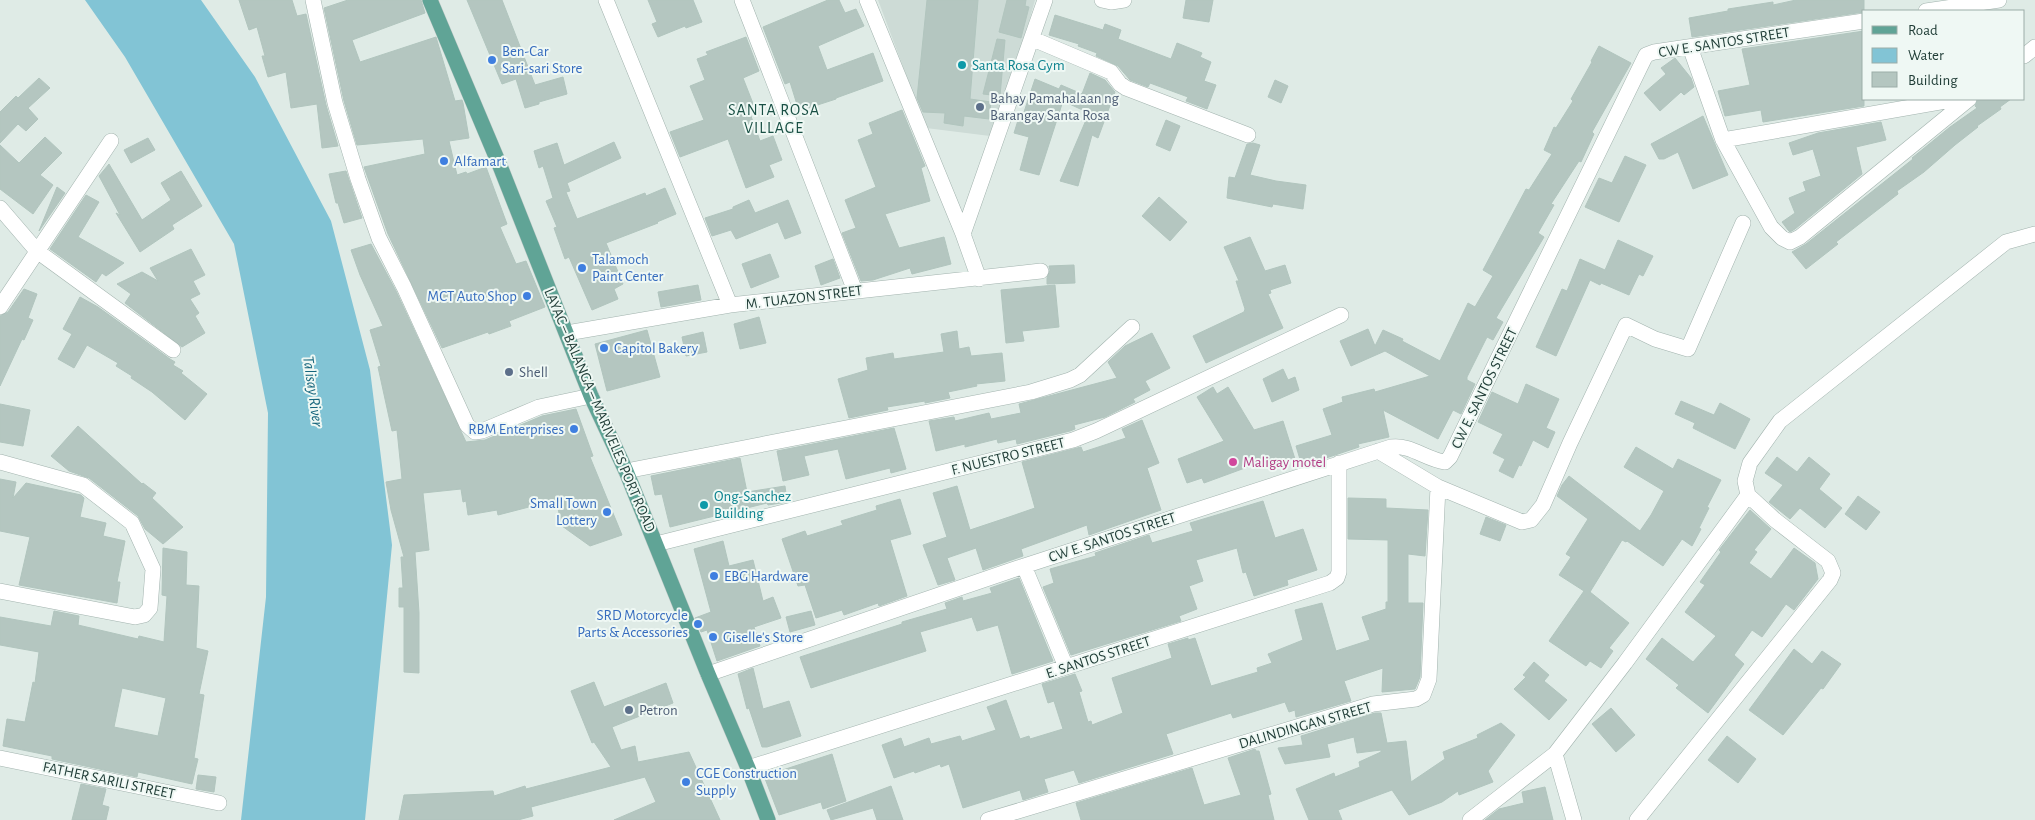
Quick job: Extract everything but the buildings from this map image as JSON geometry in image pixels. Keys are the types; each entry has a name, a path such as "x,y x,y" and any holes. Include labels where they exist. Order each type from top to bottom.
{"main road":[{"name":"LAYAC – BALANGA – MARIVELES PORT ROAD","path":"430,0 591,396 626,471 768,820"}],"street":[{"path":"312,0 335,103 358,179 379,238 467,425 475,432 482,431 539,407 591,396"},
{"path":"606,0 730,305"},
{"path":"742,0 855,291"},
{"path":"866,0 979,279"},
{"path":"962,234 1033,39 1045,0"},
{"path":"1102,0 1118,2 1124,0"},
{"path":"1933,10 1999,0"},
{"name":"CW E. SANTOS STREET","path":"708,674 1024,566 1378,451 1399,446 1445,462 1450,457 1640,64 1646,56 1654,52 1862,21"},
{"path":"1033,39 1111,72 1120,84 1126,88 1248,135"},
{"path":"1690,47 1723,140 1771,227 1782,238 1790,242 1800,237 1968,100"},
{"path":"2025,55 2035,47"},
{"path":"1723,140 1951,100"},
{"path":"0,308 111,141"},
{"path":"0,208 37,251 173,350"},
{"path":"1378,451 1438,487 1522,522 1531,520 1543,505 1570,442 1626,325 1655,339 1688,349 1743,223"},
{"path":"1637,820 1830,580 1833,573 1828,561 1775,520 1748,495 1745,481 1750,463 1780,421 2006,242 2035,234"},
{"name":"M. TUAZON STREET","path":"567,333 730,305 1041,271"},
{"name":"F. NUESTRO STREET","path":"656,544 1073,440 1096,431 1340,315"},
{"path":"626,471 1031,392 1080,375 1132,327"},
{"path":"0,462 84,485 132,523 153,569 150,608 144,614 135,617 0,591"},
{"name":"E. SANTOS STREET","path":"748,768 1330,583 1337,578 1339,572 1339,463"},
{"name":"DALINDINGAN STREET","path":"988,820 1373,704 1416,699 1423,695 1429,679 1438,487"},
{"path":"1470,820 1555,754 1625,663 1748,495"},
{"path":"1024,566 1066,667"},
{"path":"1555,754 1574,820"},
{"name":"FATHER SARILI STREET","path":"0,758 219,803"}],"shaded area":[{"path":"878,0 1035,0 1023,43 990,136 926,128"}],"water":[{"name":"Talisay River","path":"85,0 201,0 255,77 331,221 370,370 392,545 365,820 241,820 266,597 268,413 234,244 125,57"}],"place":[{"name":"Ben-Car Sari-sari Store","path":"492,60"},
{"name":"Santa Rosa Gym","path":"962,65"},
{"name":"Bahay Pamahalaan ng Barangay Santa Rosa","path":"980,107"},
{"name":"Alfamart","path":"444,161"},
{"name":"Talamoch Paint Center","path":"582,268"},
{"name":"MCT Auto Shop","path":"527,296"},
{"name":"Capitol Bakery","path":"604,348"},
{"name":"Shell","path":"509,372"},
{"name":"RBM Enterprises","path":"574,429"},
{"name":"Maligay motel","path":"1233,462"},
{"name":"Ong-Sanchez Building","path":"704,505"},
{"name":"Small Town Lottery","path":"607,512"},
{"name":"EBG Hardware","path":"714,576"},
{"name":"SRD Motorcycle Parts & Accessories","path":"698,624"},
{"name":"Giselle's Store","path":"713,637"},
{"name":"Petron","path":"629,710"},
{"name":"CGE Construction Supply","path":"686,782"}],"district":[{"name":"SANTA ROSA VILLAGE","path":"774,118"}]}
